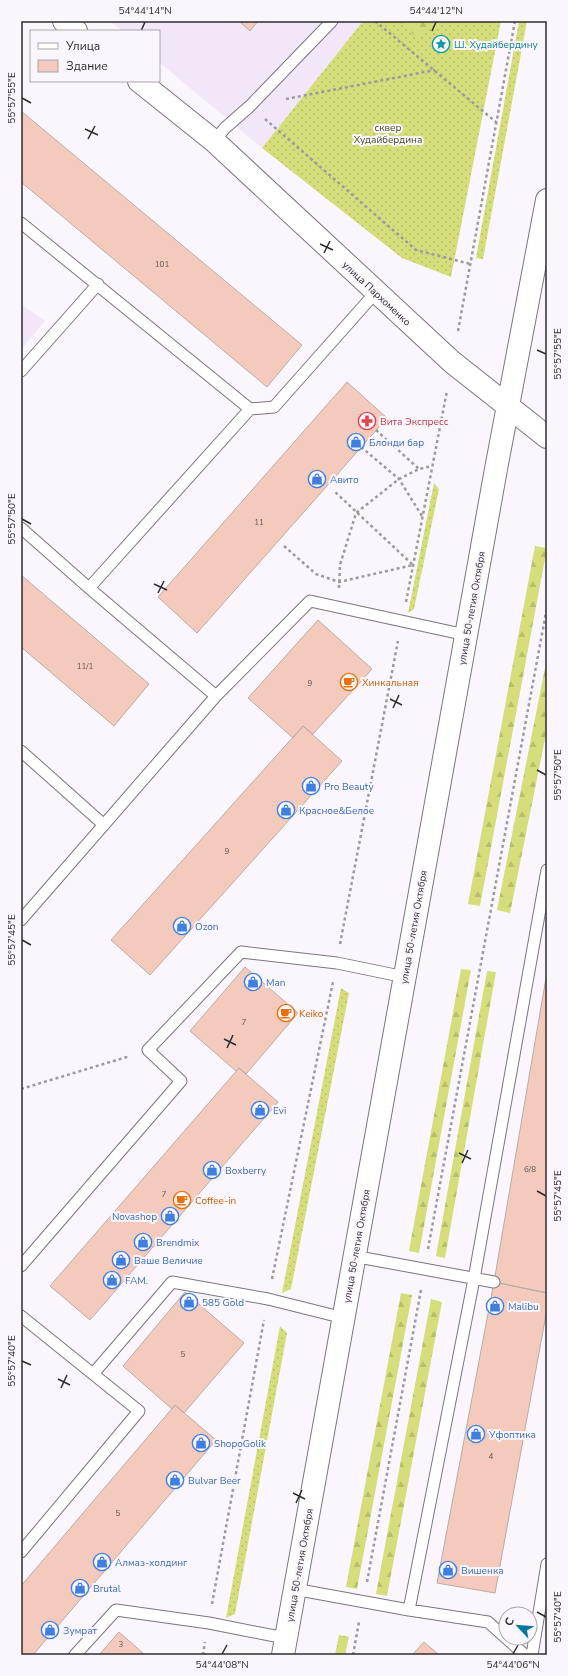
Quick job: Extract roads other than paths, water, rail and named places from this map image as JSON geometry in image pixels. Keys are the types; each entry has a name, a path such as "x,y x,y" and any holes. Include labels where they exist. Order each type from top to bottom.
{"main road":[{"path":"64,21 75,30"},
{"name":"улица Пархоменко","path":"140,82 214,141 452,362 547,437"},
{"name":"улица 50-летия Октября","path":"284,1647 344,1318 353,1256 547,200"}],"lane":[{"path":"214,141 225,128 250,106 332,21"},
{"path":"21,223 250,409"},
{"path":"21,371 98,284"},
{"path":"89,588 250,409 274,406 376,292"},
{"path":"21,528 216,696"},
{"path":"21,920 216,696 310,601 466,635"},
{"path":"21,751 104,825"},
{"path":"409,1610 474,1279 547,870"},
{"path":"21,1266 181,1081 148,1050 241,952 337,963 405,977"},
{"path":"353,1256 494,1282"},
{"path":"93,1374 172,1282 268,1299 344,1318"},
{"path":"21,1316 138,1411 21,1552"},
{"path":"532,1655 547,1564"},
{"path":"294,1589 409,1610 488,1622 498,1631"},
{"path":"75,1655 116,1610 209,1623 284,1647"},
{"path":"515,1646 525,1655"}],"place":[{"name":"Ш. Худайбердину","path":"441,44"},
{"name":"Вита Экспресс","path":"367,421"},
{"name":"Блонди бар","path":"356,442"},
{"name":"Авито","path":"317,479"},
{"name":"Хинкальная","path":"349,682"},
{"name":"Pro Beauty","path":"311,786"},
{"name":"Красное&Белое","path":"286,810"},
{"name":"Ozon","path":"182,926"},
{"name":"Man","path":"253,982"},
{"name":"Keiko","path":"286,1013"},
{"name":"Evi","path":"260,1110"},
{"name":"Boxberry","path":"212,1170"},
{"name":"Coffee-in","path":"182,1200"},
{"name":"Novashop","path":"170,1216"},
{"name":"Brendmix","path":"143,1242"},
{"name":"Ваше Величие","path":"121,1260"},
{"name":"FAM.","path":"112,1280"},
{"name":"585 Gold","path":"189,1302"},
{"name":"Malibu","path":"495,1306"},
{"name":"Уфоптика","path":"476,1434"},
{"name":"ShopoGolik","path":"201,1443"},
{"name":"Bulvar Beer","path":"175,1480"},
{"name":"Алмаз-холдинг","path":"102,1562"},
{"name":"Вишенка","path":"448,1570"},
{"name":"Brutal","path":"80,1588"},
{"name":"Зумрат","path":"50,1630"}],"park label":[{"name":"сквер Худайбердина","path":"388,132"}]}
